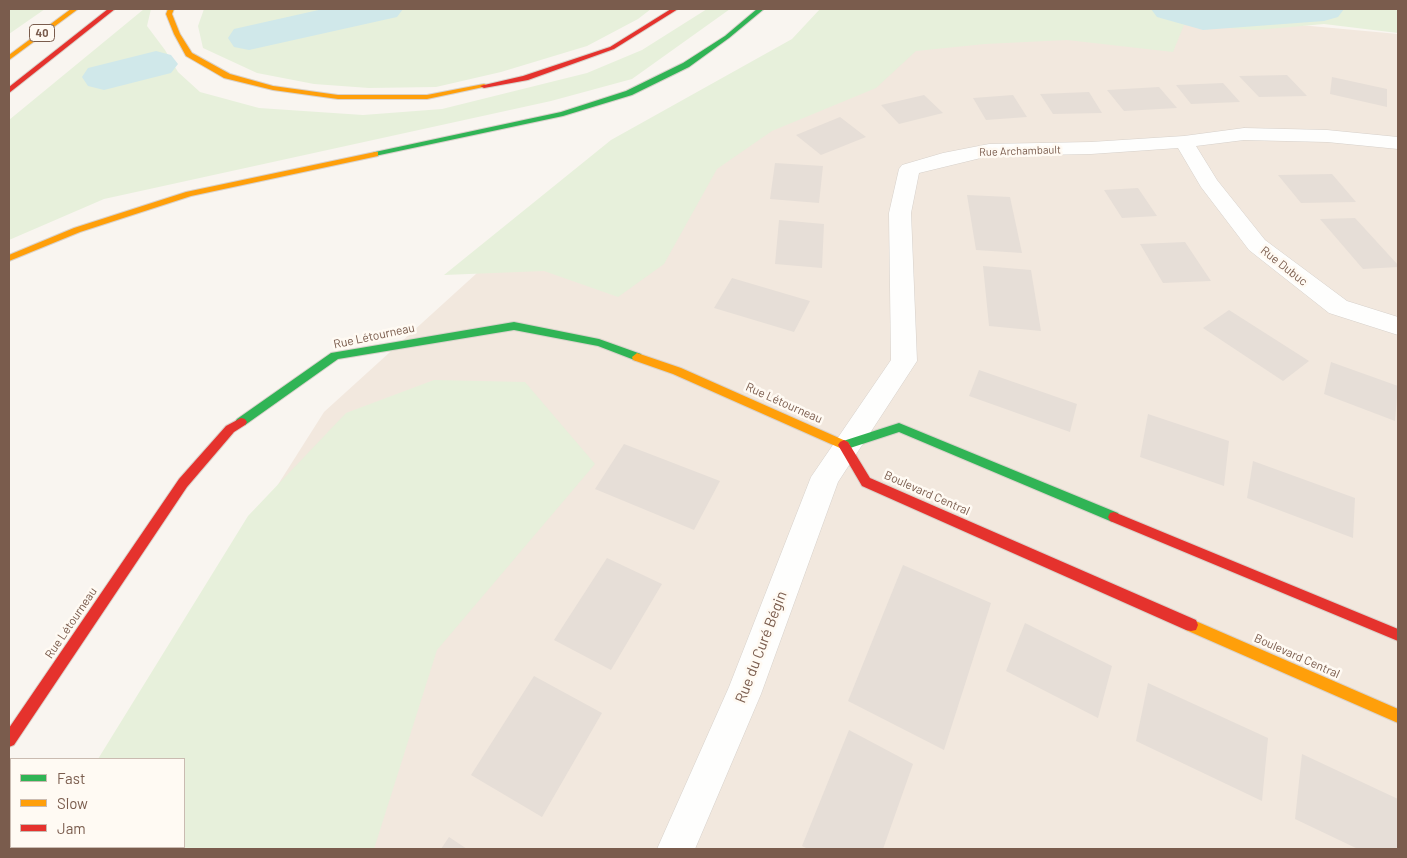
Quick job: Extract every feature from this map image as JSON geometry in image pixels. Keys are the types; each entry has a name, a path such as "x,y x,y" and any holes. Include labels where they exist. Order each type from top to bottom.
{"main road":[{"name":"40","path":"9,58 74,9"},
{"path":"9,91 112,9"},
{"path":"171,9 169,14 177,34 189,54 227,76 273,88 329,96 427,97 525,78 612,48 675,9"},
{"path":"9,258 77,230 189,194 563,114 629,93 686,66 727,37 761,9"},
{"name":"Rue Létourneau","path":"9,740 183,482 230,429 334,356 514,326 599,343 677,371 844,445"},
{"path":"844,445 898,427 1398,635"},
{"name":"Boulevard Central","path":"844,445 866,482 1398,716"}],"street":[{"name":"Rue Archambault","path":"844,445 904,361 900,213 909,169 943,158 989,150 1091,148 1184,142 1244,134 1327,136 1398,143"},
{"name":"Rue Dubuc","path":"1184,142 1208,183 1257,245 1338,307 1398,326"},
{"name":"Rue du Curé Bégin","path":"676,849 744,694 824,476 844,445"}],"shaded area":[{"path":"1124,9 1398,34 1398,849 47,849 185,848 185,758 105,758 324,412 575,184 851,33"}],"green space":[{"path":"9,9 45,9 9,34"},
{"path":"144,9 151,9 147,26 165,50 178,72 200,92 259,108 363,115 442,109 587,73 642,50 707,9 730,9 632,79 551,101 104,199 9,240 9,120"},
{"path":"204,9 651,9 638,19 587,46 501,72 436,87 369,88 314,84 257,73 203,48 198,26"},
{"path":"820,9 1398,9 1398,33 1324,24 1257,30 1184,25 1173,52 1067,40 985,44 916,51 876,88 772,131 717,169 664,264 618,297 544,271 444,275 611,140 792,39"},
{"path":"434,380 525,382 595,464 437,650 374,849 42,849 185,848 185,758 99,758 248,516 346,413"}],"building":[{"path":"1287,75 1307,96 1259,97 1239,76"},
{"path":"1332,77 1387,89 1387,107 1330,94"},
{"path":"1223,83 1240,102 1191,104 1176,85"},
{"path":"1159,87 1177,108 1124,111 1107,90"},
{"path":"1089,92 1102,113 1053,114 1040,94"},
{"path":"924,95 943,113 899,124 881,105"},
{"path":"1013,95 1027,117 986,120 973,98"},
{"path":"840,117 866,137 821,155 796,135"},
{"path":"775,163 823,166 819,203 770,199"},
{"path":"1332,174 1356,202 1301,203 1278,175"},
{"path":"1138,188 1157,216 1122,218 1104,190"},
{"path":"967,195 1010,197 1022,253 976,250"},
{"path":"1355,218 1398,267 1363,269 1320,219"},
{"path":"779,220 824,224 822,268 775,264"},
{"path":"1185,242 1211,281 1163,283 1140,244"},
{"path":"983,266 1031,270 1041,331 989,326"},
{"path":"732,278 810,301 794,332 714,308"},
{"path":"1229,310 1309,361 1283,381 1203,328"},
{"path":"1331,362 1398,386 1395,421 1324,394"},
{"path":"979,370 1077,404 1070,432 969,396"},
{"path":"1148,414 1229,441 1224,486 1140,457"},
{"path":"624,444 720,481 694,530 595,489"},
{"path":"1253,461 1355,498 1353,538 1247,498"},
{"path":"607,558 662,584 611,670 554,640"},
{"path":"903,565 991,603 944,750 848,701"},
{"path":"1025,623 1112,666 1098,718 1006,671"},
{"path":"534,676 602,713 542,817 471,775"},
{"path":"1148,683 1268,738 1262,801 1136,741"},
{"path":"849,730 913,764 883,849 808,849 802,846"},
{"path":"1302,754 1398,799 1398,849 1358,849 1295,819"},
{"path":"449,837 467,849 441,849"}],"waterway":[{"path":"249,38 287,28 383,9"},
{"path":"1171,9 1203,18 1324,9"},
{"path":"104,77 156,64"}],"traffic: fast":[{"path":"375,154 563,114 629,93 686,65 727,37 761,9"},
{"path":"241,422 335,356 514,326 599,343 637,357"},
{"path":"844,445 899,427 1114,517"}],"traffic: slow":[{"path":"9,58 75,9"},
{"path":"171,9 169,14 177,34 189,54 227,76 273,88 338,97 427,97 484,86"},
{"path":"9,258 77,230 189,194 375,154"},
{"path":"637,357 677,371 844,445"},
{"path":"1191,625 1398,716"}],"traffic: jam":[{"path":"9,91 112,9"},
{"path":"484,86 525,78 612,48 675,9"},
{"path":"9,740 183,483 230,429 241,422"},
{"path":"844,445 866,482 1191,625"},
{"path":"1114,517 1398,635"}]}
